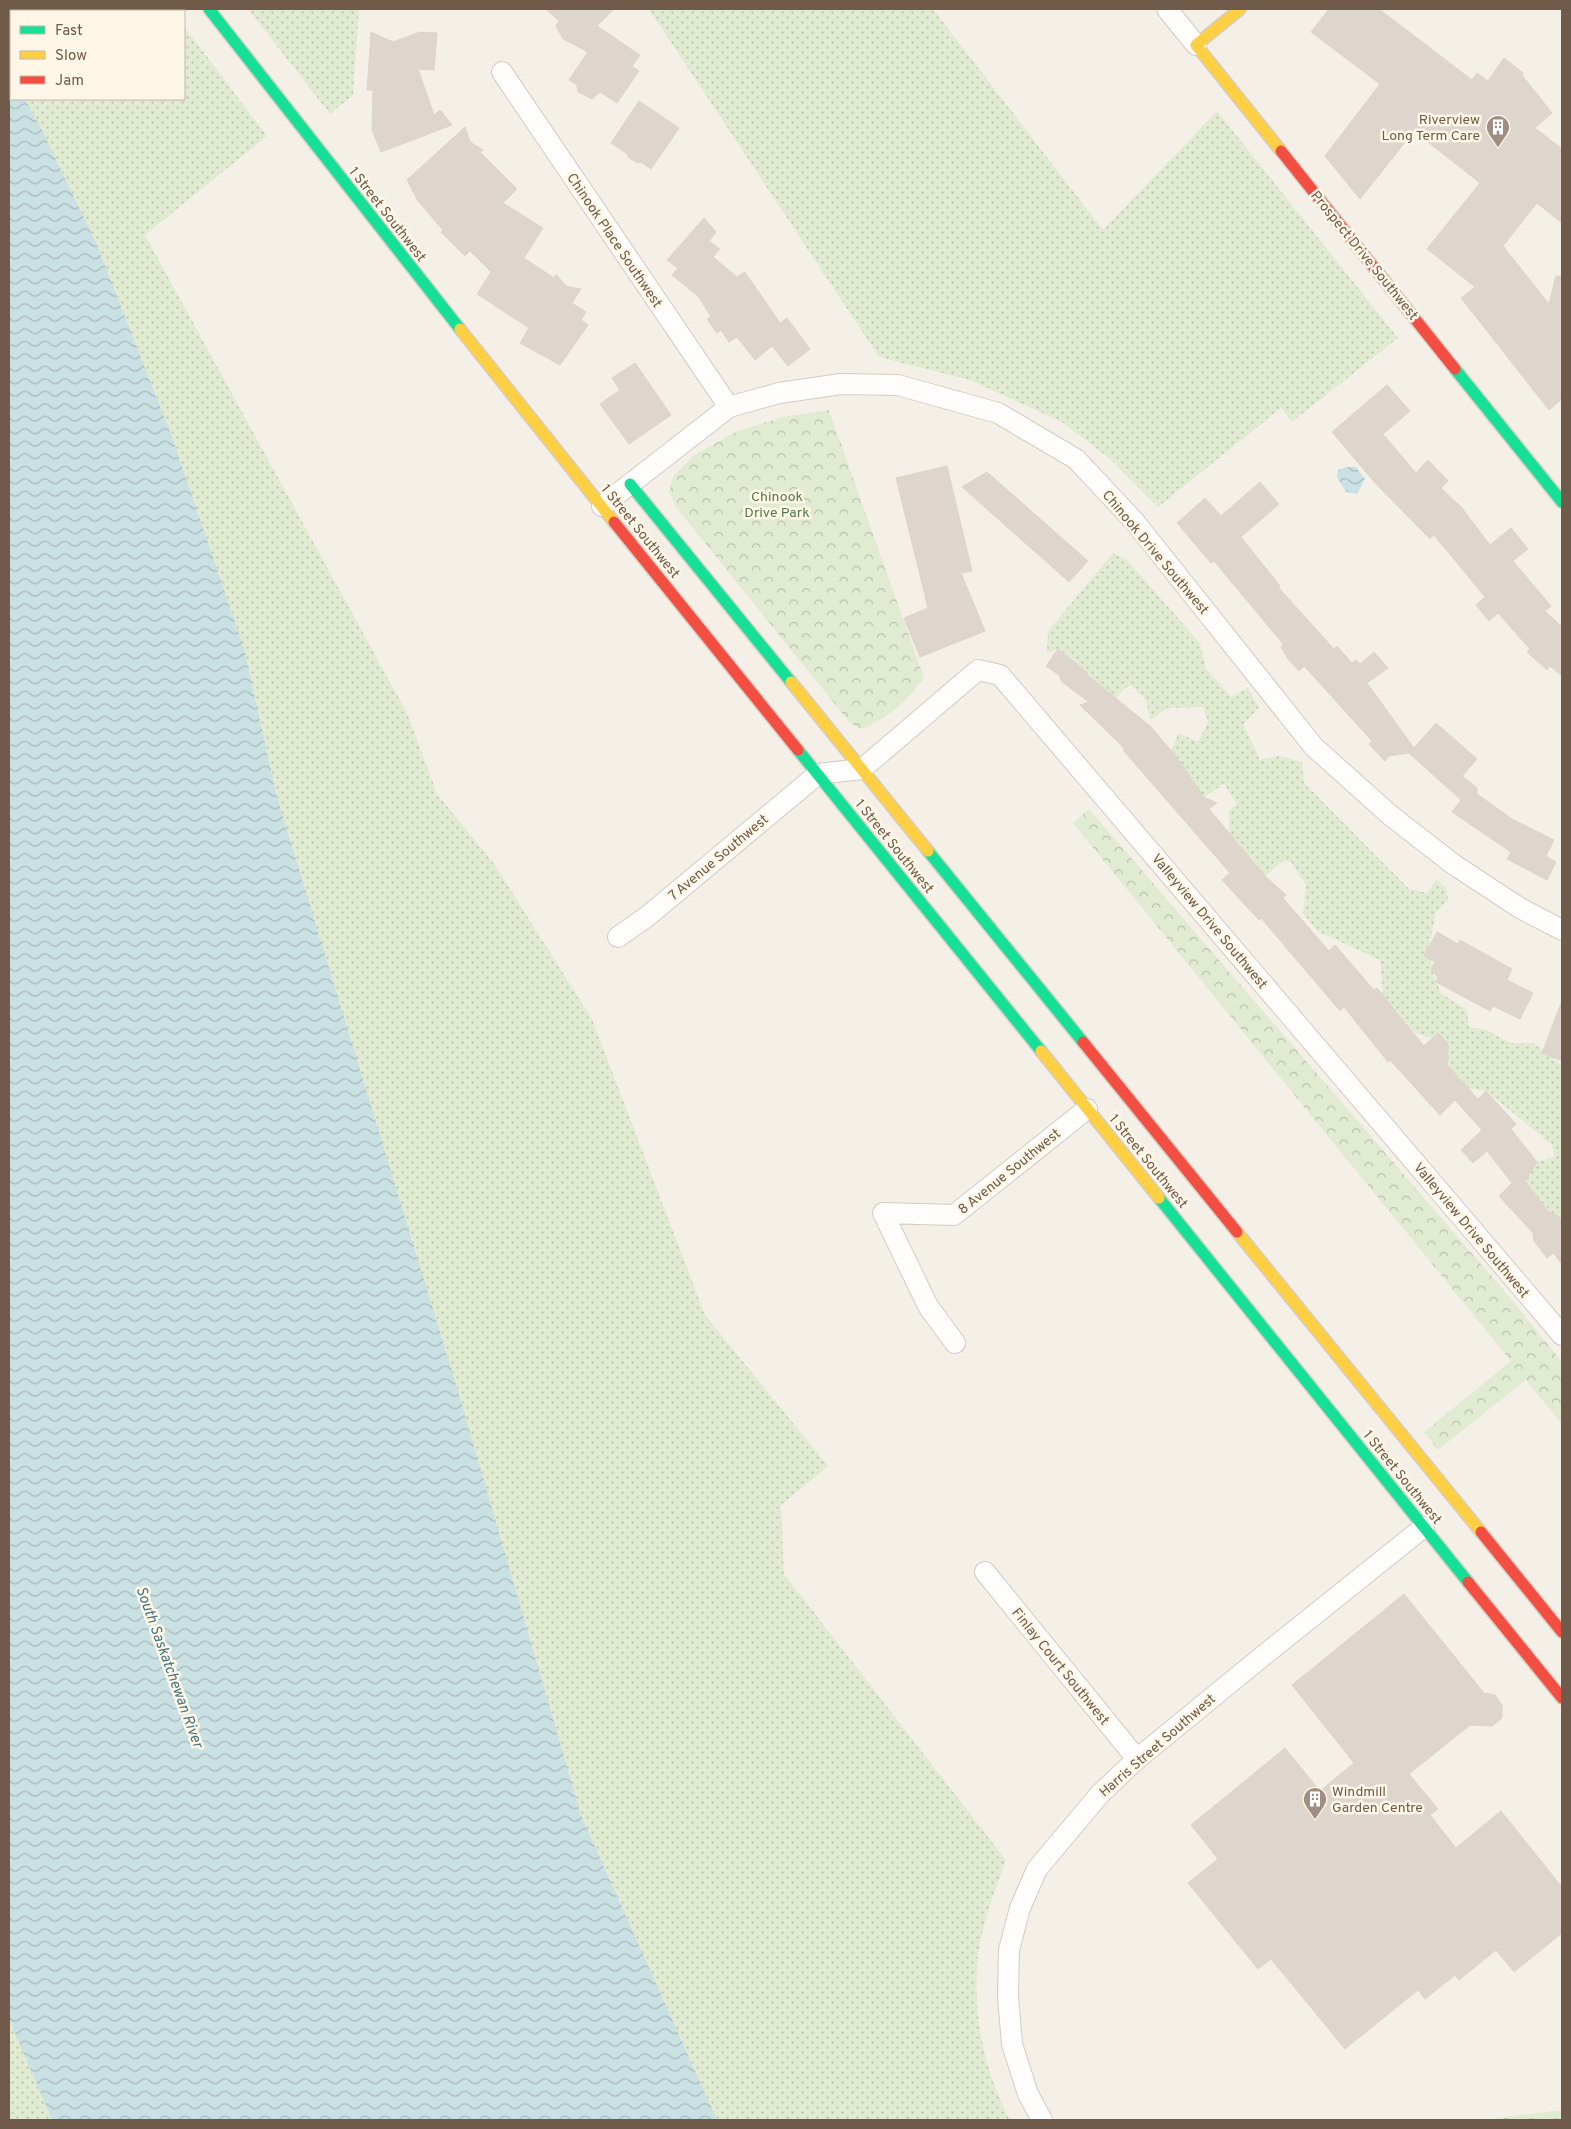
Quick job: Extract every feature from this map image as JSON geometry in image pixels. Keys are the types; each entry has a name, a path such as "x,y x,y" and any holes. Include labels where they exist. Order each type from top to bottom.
{"street":[{"name":"1 Street Southwest","path":"209,9 533,422 1562,1698"},
{"name":"Prospect Drive Southwest","path":"1166,9 1562,502"},
{"path":"1196,45 1240,9"},
{"name":"Chinook Place Southwest","path":"502,72 729,407"},
{"name":"Chinook Drive Southwest","path":"602,506 729,407 779,393 841,384 898,385 998,413 1076,459 1134,521 1314,747 1390,815 1453,864 1520,908 1562,930"},
{"name":"1 Street Southwest","path":"630,484 1562,1632"},
{"name":"Valleyview Drive Southwest","path":"862,769 978,670 1000,675 1562,1335"},
{"path":"818,774 862,769"},
{"name":"7 Avenue Southwest","path":"618,937 649,915 818,774"},
{"name":"8 Avenue Southwest","path":"955,1342 928,1306 883,1213 954,1215 1087,1109"},
{"name":"Harris Street Southwest","path":"1042,2120 1028,2094 1012,2044 1008,1997 1009,1950 1020,1908 1037,1869 1100,1794 1137,1759 1424,1527"},
{"name":"Finlay Court Southwest","path":"985,1572 1137,1759"}],"green space":[{"path":"9,9 172,10 10,10 10,72"},
{"path":"248,9 359,9 353,95 330,114"},
{"path":"649,9 933,9 1103,230 1217,111 1398,338 1292,422 1281,408 1158,507 1109,458 1062,422 970,380 879,357"},
{"path":"185,27 267,136 145,235 408,715 437,794 495,865 592,1019 705,1315 828,1466 781,1505 784,1574 1006,1860 989,1908 980,1944 977,1999 982,2041 987,2062 993,2082 1010,2120 717,2120 581,1815 277,797 244,648 172,437 98,247 26,100 185,100"},
{"name":"Chinook Drive Park","path":"829,410 924,678 896,708 880,720 861,729 850,723 676,507 669,492 673,477 693,456 737,431 783,417"},
{"path":"1113,553 1127,560 1200,643 1206,668 1231,697 1248,688 1259,708 1243,724 1260,760 1279,756 1302,762 1304,783 1409,889 1427,893 1436,880 1446,887 1448,900 1436,912 1429,947 1432,970 1441,993 1467,1010 1469,1027 1487,1030 1510,1043 1534,1043 1562,1066 1562,1224 1524,1183 1537,1162 1555,1156 1551,1144 1486,1091 1468,1088 1447,1065 1448,1044 1438,1033 1432,1038 1415,1033 1383,995 1380,960 1317,931 1303,913 1306,885 1291,862 1283,861 1265,876 1249,856 1242,861 1245,851 1229,833 1229,810 1237,804 1224,784 1204,797 1171,750 1179,733 1198,742 1208,722 1203,707 1167,708 1150,720 1146,700 1131,685 1124,689 1116,698 1103,688 1076,687 1088,672 1058,649 1047,653 1048,631"},
{"path":"1089,809 1512,1300 1562,1362 1562,1424 1526,1380 1438,1450 1424,1432 1511,1361 1073,823"},
{"path":"9,2019 52,2120 9,2120"},
{"path":"1562,2110 1562,2120 1483,2120"}],"water":[{"name":"South Saskatchewan River","path":"9,71 10,100 26,100 40,126 98,247 172,437 244,648 277,797 460,1398 581,1815 717,2120 52,2120 9,2019"},
{"path":"1356,467 1365,479 1357,494 1346,492 1337,477 1338,470"}],"building":[{"path":"546,9 614,9 597,26 640,55 632,66 639,71 617,103 600,92 592,99 578,92 577,85 569,80 588,52 563,39 556,26 559,21"},
{"name":"Riverview Long Term Care","path":"1329,9 1379,9 1472,80 1477,73 1488,81 1504,58 1523,73 1522,75 1552,113 1535,128 1562,149 1562,223 1537,203 1503,246 1549,304 1556,276 1562,276 1562,399 1549,410 1461,298 1475,287 1427,249 1480,183 1414,131 1360,199 1325,156 1380,84 1311,32"},
{"path":"371,32 393,42 420,32 437,33 434,70 418,69 434,115 440,110 452,125 381,152 372,130 373,90 367,90"},
{"path":"639,101 679,128 651,169 641,162 638,163 629,158 626,153 611,143"},
{"path":"465,127 470,142 483,150 480,152 517,189 503,203 543,228 524,258 554,278 556,274 566,286 581,289 572,303 586,312 581,320 588,325 560,365 520,343 529,328 477,294 491,272 470,251 465,256 441,232 443,230 418,201 407,180"},
{"path":"704,218 716,232 709,241 720,249 713,257 737,277 745,272 780,323 787,318 810,349 788,366 772,346 755,360 737,337 729,342 721,330 717,333 707,319 711,317 698,296 672,275 678,268 667,260"},
{"path":"635,363 671,415 629,444 600,404 620,390 612,378"},
{"path":"1387,385 1410,411 1383,434 1416,473 1428,460 1448,481 1441,488 1462,508 1490,545 1511,528 1528,549 1513,561 1551,606 1545,611 1562,627 1562,676 1550,666 1547,670 1527,652 1530,649 1498,613 1489,621 1476,605 1485,597 1434,535 1430,539 1376,484 1332,432"},
{"path":"947,466 972,571 961,573 985,631 920,657 904,618 928,608 896,478"},
{"path":"987,472 1088,561 1069,582 962,487"},
{"path":"1260,482 1279,504 1241,537 1280,586 1278,587 1334,649 1337,646 1352,663 1356,660 1360,664 1374,652 1388,668 1367,683 1414,748 1436,723 1477,759 1462,776 1477,788 1477,794 1512,819 1554,840 1546,856 1556,862 1547,880 1507,859 1511,852 1452,812 1461,800 1409,753 1389,756 1385,761 1369,744 1372,741 1304,666 1299,671 1288,659 1281,647 1283,644 1214,561 1211,563 1177,523 1205,498 1221,516"},
{"path":"1058,649 1150,726 1175,755 1204,797 1217,803 1209,809 1265,876 1286,895 1283,898 1329,951 1335,945 1374,990 1377,988 1424,1046 1438,1033 1448,1044 1447,1065 1478,1099 1486,1091 1516,1124 1511,1129 1537,1162 1525,1181 1548,1211 1559,1217 1562,1223 1562,1264 1553,1253 1547,1258 1534,1241 1533,1233 1499,1196 1512,1183 1487,1151 1473,1163 1461,1150 1482,1130 1455,1100 1440,1115 1390,1060 1388,1062 1344,1007 1340,1011 1261,918 1259,920 1222,880 1230,873 1123,750 1125,749 1080,705 1089,702 1062,682 1059,675 1046,666"},
{"path":"1437,932 1458,944 1460,940 1512,969 1507,980 1533,993 1520,1019 1493,1006 1490,1011 1436,982 1438,978 1431,969 1435,962 1424,956"},
{"path":"1562,1003 1562,1061 1542,1053"},
{"name":"Windmill Garden Centre","path":"1404,1594 1484,1693 1495,1695 1502,1705 1502,1718 1492,1726 1470,1725 1409,1774 1438,1809 1430,1815 1456,1848 1501,1811 1562,1887 1562,1933 1514,1972 1496,1950 1459,1980 1455,1975 1425,1999 1418,1990 1345,2049 1271,1959 1258,1969 1188,1883 1218,1859 1191,1825 1285,1748 1320,1791 1354,1763 1292,1685"}],"traffic: fast":[{"path":"209,9 460,329"},
{"path":"1455,369 1562,502"},
{"path":"630,484 791,682"},
{"path":"798,750 1041,1051"},
{"path":"928,851 1083,1042"},
{"path":"1159,1198 1468,1582"}],"traffic: slow":[{"path":"1240,9 1196,45 1281,151"},
{"path":"460,329 614,522"},
{"path":"791,682 928,851"},
{"path":"1041,1051 1159,1198"},
{"path":"1237,1232 1481,1532"}],"traffic: jam":[{"path":"1281,151 1455,369"},
{"path":"614,522 798,750"},
{"path":"1083,1042 1237,1232"},
{"path":"1481,1532 1562,1632"},
{"path":"1468,1582 1562,1698"}],"place":[{"name":"Riverview Long Term Care","path":"1498,148"},
{"name":"Windmill Garden Centre","path":"1315,1820"}]}
